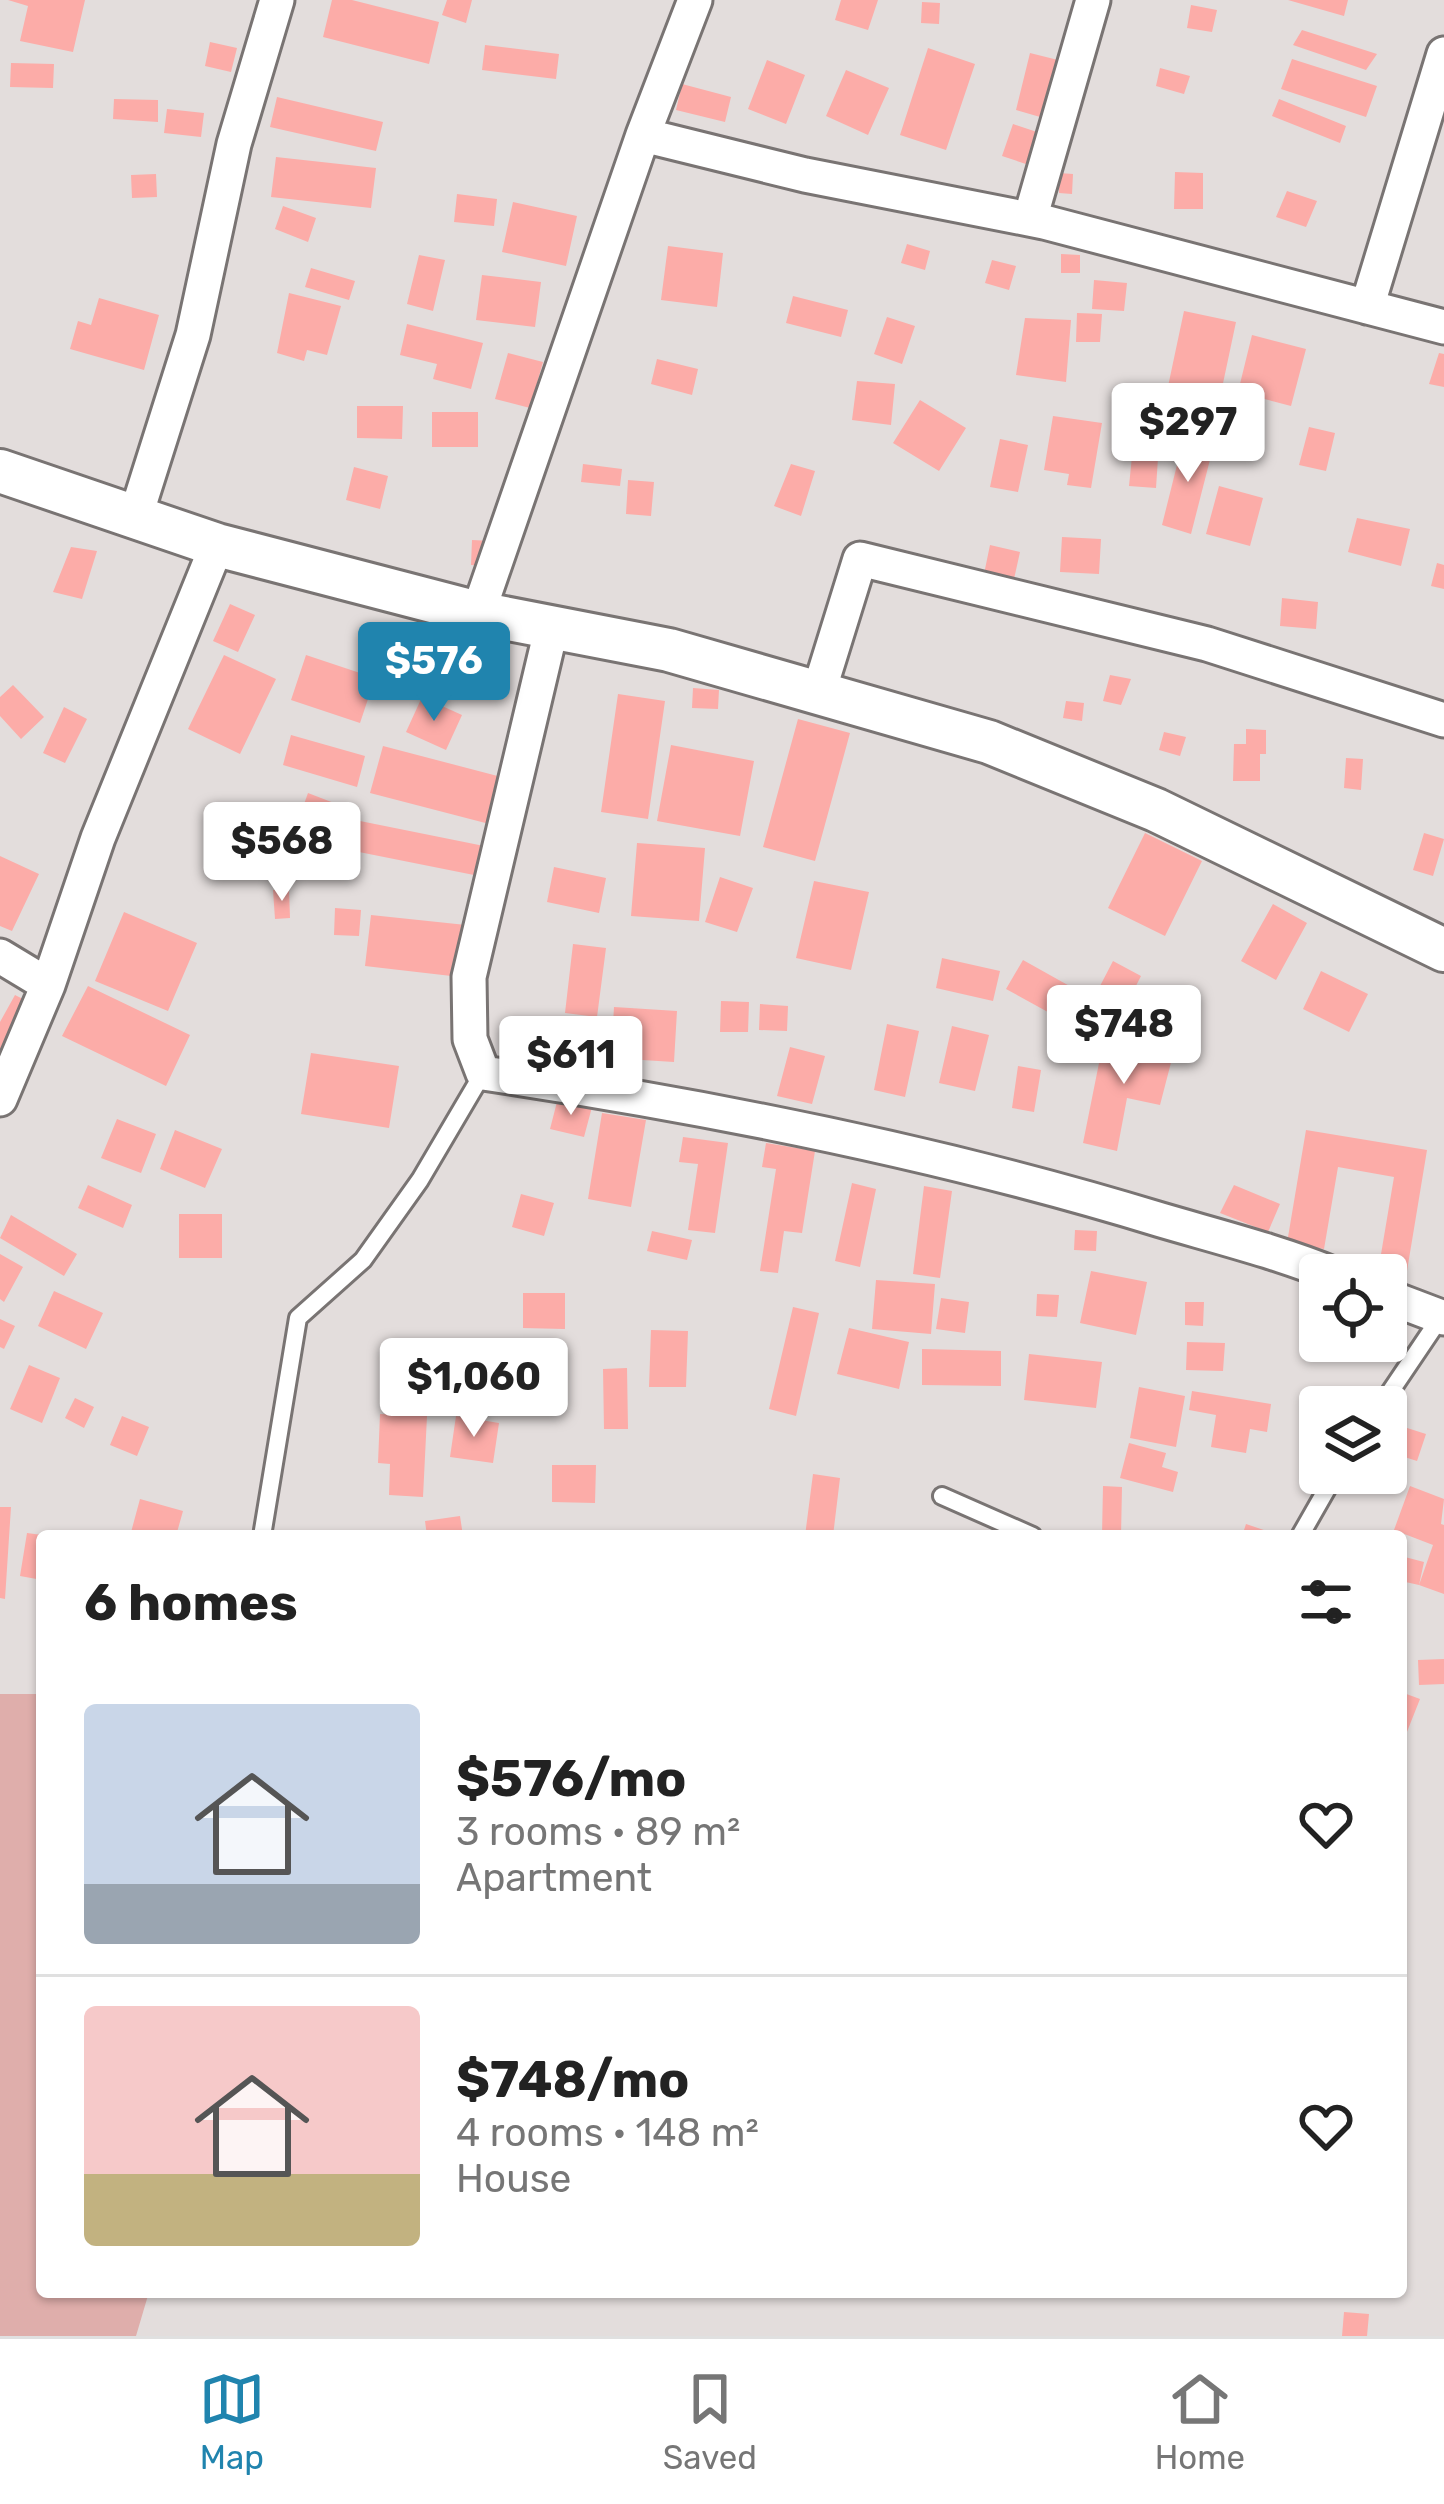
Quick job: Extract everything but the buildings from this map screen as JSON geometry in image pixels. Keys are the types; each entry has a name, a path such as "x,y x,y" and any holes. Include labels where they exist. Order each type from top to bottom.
{"street":[{"path":"135,518 193,335 234,144 277,0"},
{"path":"478,613 695,0"},
{"path":"1030,219 1093,0"},
{"path":"1367,307 1444,54"},
{"path":"644,135 806,175 1030,219 1444,327"},
{"path":"0,471 217,544 478,613 669,650 989,742 1156,810 1444,950"},
{"path":"0,1099 48,985 98,838 217,544"},
{"path":"819,691 860,559 1207,644 1444,720"},
{"path":"552,626 469,977 470,1039 483,1072 649,1097 1053,1186 1299,1264"},
{"path":"0,956 48,985"},
{"path":"1407,1304 1442,1318"}],"lane":[{"path":"263,1530 298,1318 362,1260 420,1180 483,1072"},
{"path":"1395,1386 1442,1318"},
{"path":"1303,1530 1324,1494"},
{"path":"942,1496 1019,1530"}],"shaded area":[{"path":"0,1694 36,1694 36,2298 147,2298 136,2336 0,2336"}]}
